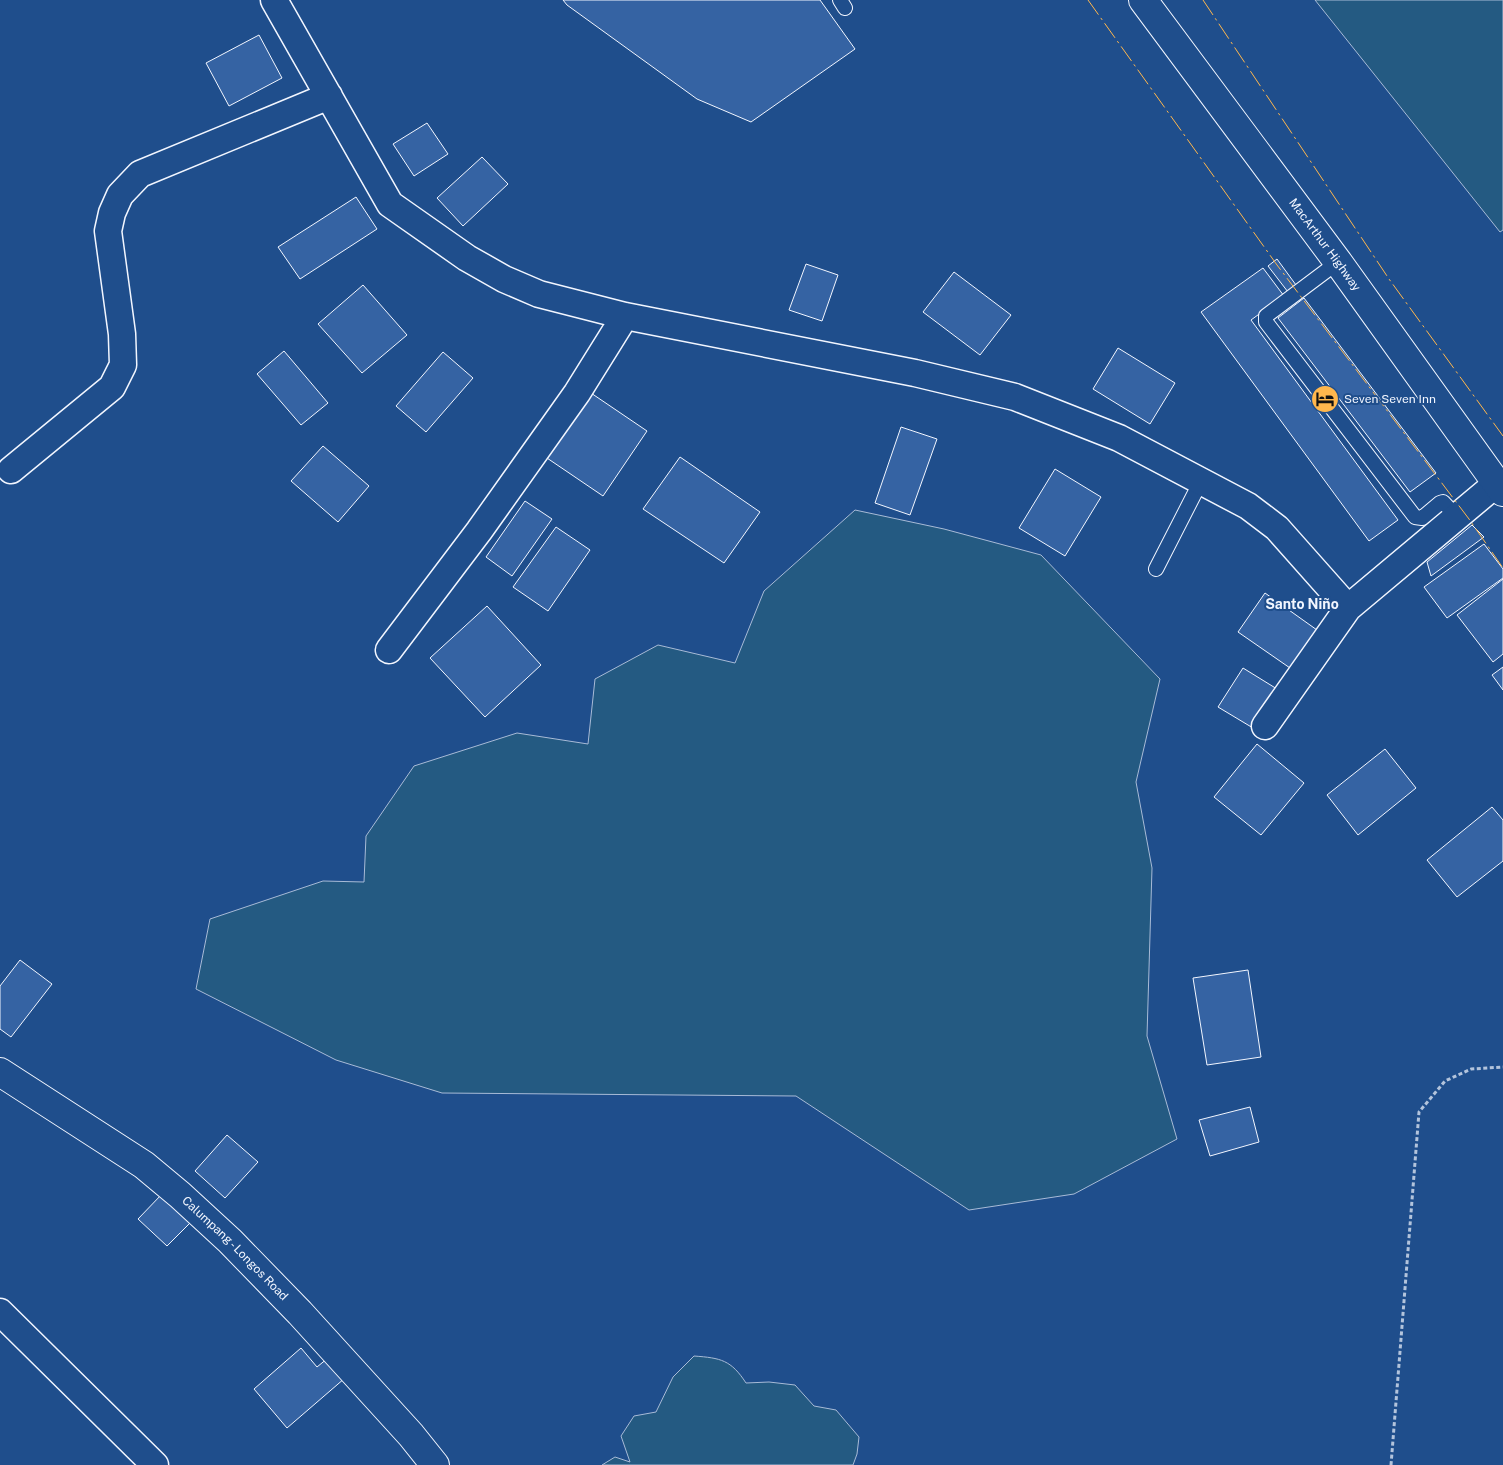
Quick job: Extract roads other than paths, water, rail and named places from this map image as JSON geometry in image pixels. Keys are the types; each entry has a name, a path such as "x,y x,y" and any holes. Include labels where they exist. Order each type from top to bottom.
{"main road":[{"name":"MacArthur Highway","path":"1143,0 1338,262 1500,488"},
{"name":"Calumpang - Longos Road","path":"0,1072 144,1165 180,1195 230,1242 300,1313 411,1435 435,1465"}],"street":[{"path":"274,0 390,204 467,258 504,279 539,294 625,316 915,373 1015,397 1119,438 1248,506 1277,528 1348,608"},
{"path":"11,470 112,387 123,365 122,334 108,230 112,213 120,195 140,174 329,96"},
{"path":"389,650 479,531 577,393 625,316"},
{"path":"1264,726 1348,608 1456,516 1500,488"},
{"path":"0,1312 155,1465"}],"lane":[{"path":"1338,262 1266,316 1266,322 1416,517 1422,518 1443,502 1456,516"},
{"path":"1156,569 1201,480"}],"place":[{"name":"Seven Seven Inn","path":"1325,399"}],"district":[{"name":"Santo Niño","path":"1302,604"}]}
